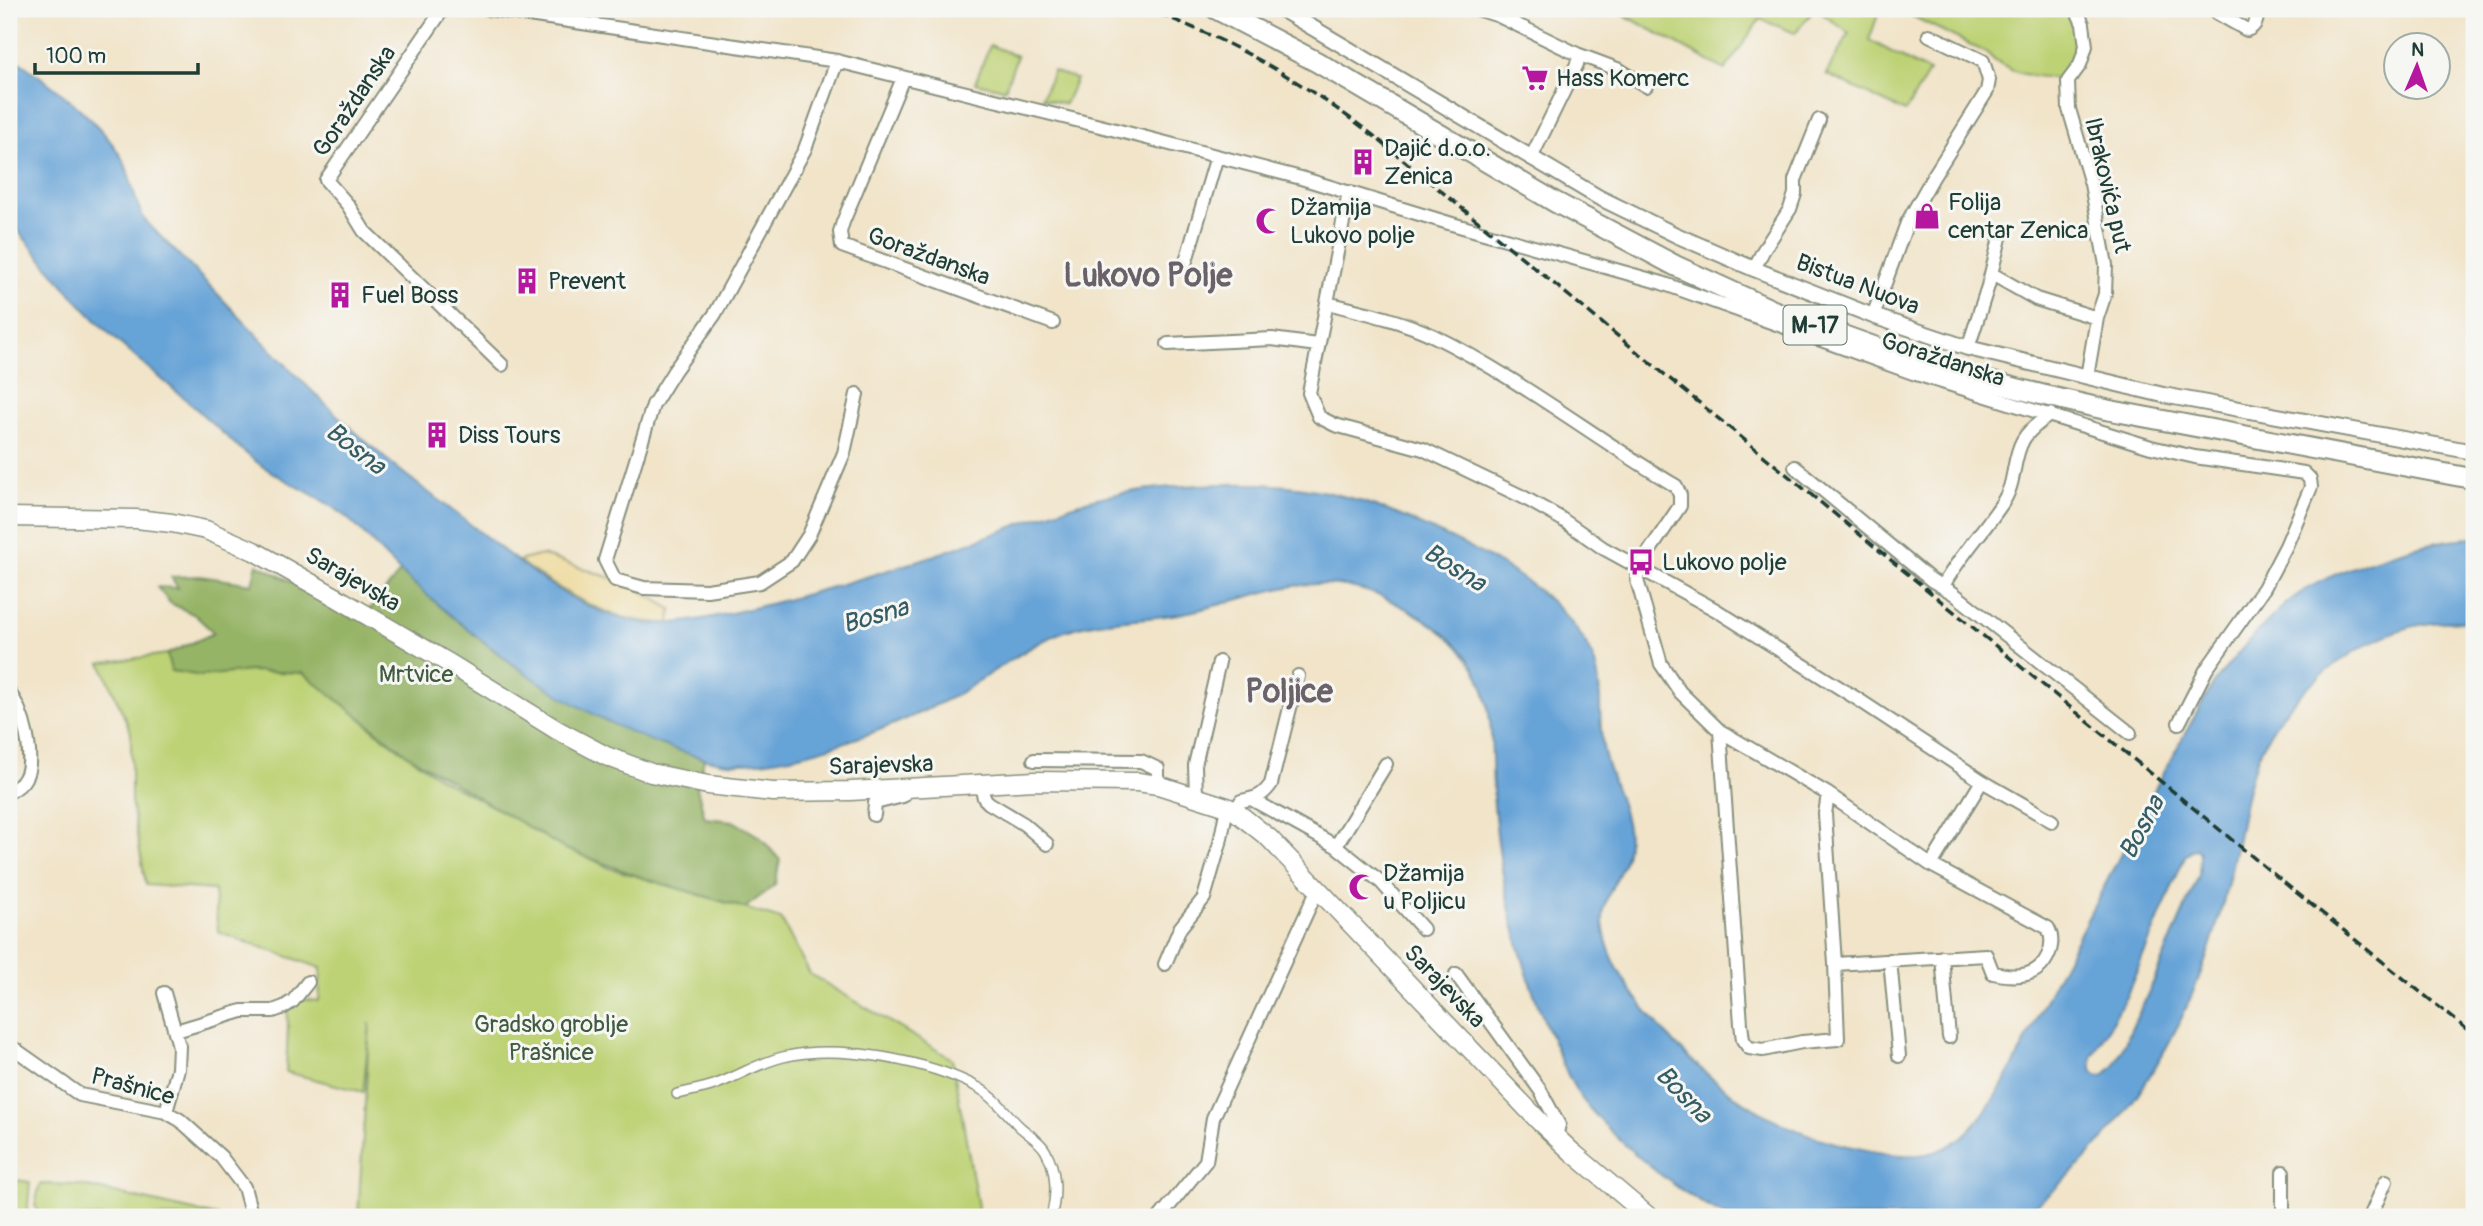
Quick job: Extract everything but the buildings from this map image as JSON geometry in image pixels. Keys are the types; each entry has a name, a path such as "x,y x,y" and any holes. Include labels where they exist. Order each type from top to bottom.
{"highway":[{"name":"M-17","path":"1216,9 1328,68 1600,226 1725,290 1784,314 1928,366 2056,398 2474,479"}],"main road":[{"name":"Sarajevska","path":"9,517 136,519 206,530 254,551 334,596 557,730 606,756 651,773 708,785 773,792 1084,780 1158,785 1231,809 1269,838 1556,1136 1649,1217"}],"street":[{"name":"Goraždanska","path":"443,9 326,180 348,205 364,231 502,365"},
{"name":"Goraždanska","path":"490,9 837,61 1217,156 1662,283 1913,373 2151,447 2195,457 2304,473 2310,479 2311,487 2286,546 2264,588 2206,670 2179,723"},
{"name":"Bistua Nuova","path":"1281,9 1598,197 1754,269 1873,316 1968,348 2163,395 2474,452"},
{"path":"1477,9 1499,16 1579,55 1620,70 1646,86"},
{"name":"Ibrakovića put","path":"2076,9 2083,24 2086,46 2080,65 2068,81 2068,99 2091,184 2105,251 2105,293 2097,318 2087,377"},
{"path":"2217,13 2247,30 2253,27 2257,20 2258,9"},
{"path":"1873,316 1907,223 1987,91 1989,80 1983,61 1929,35"},
{"path":"1531,158 1579,55"},
{"path":"837,61 805,149 715,314 653,405 605,560 615,580 645,588 707,590 760,582 792,561 809,535 844,453 857,394"},
{"name":"Goraždanska","path":"903,78 843,222 840,232 842,246 1053,323"},
{"path":"1754,269 1776,228 1790,209 1795,194 1795,180 1819,120"},
{"path":"1186,261 1217,156"},
{"path":"1349,192 1309,393 1320,417 1335,425 1423,450 1485,478 1551,513 1602,548 1716,610 1982,782 2052,821"},
{"path":"1968,348 1992,274 2000,237"},
{"path":"1992,274 2036,299 2097,318"},
{"path":"1327,303 1402,323 1434,336 1492,369 1676,486 1680,495 1680,506 1638,568 1637,580 1661,664 1680,692 1720,731 1828,794 1931,865 2048,928 2052,936 2052,948 2043,963 2030,973 2008,976 1993,973 1986,955 1835,964"},
{"path":"1168,344 1272,340 1317,345"},
{"path":"1943,586 1952,569 2005,500 2014,477 2021,443 2027,433 2050,414"},
{"path":"1795,467 1931,580 1943,586 2130,733"},
{"path":"1196,796 1195,765 1219,662"},
{"path":"1165,964 1180,928 1204,898 1231,809 1241,801 1253,800 1264,794 1271,784 1298,676"},
{"path":"9,693 22,712 29,761 25,778 9,792"},
{"path":"1720,731 1741,1024 1743,1040 1749,1048 1763,1051 1802,1042 1838,1039 1825,814 1828,794"},
{"path":"1034,760 1141,761 1158,769 1158,785"},
{"path":"1336,846 1386,764"},
{"path":"1931,865 1982,782"},
{"path":"981,785 984,798 989,803 1024,824 1047,844"},
{"path":"874,815 875,803 903,796 905,789"},
{"path":"1253,800 1336,846 1381,882 1423,929"},
{"path":"1160,1217 1206,1161 1213,1118 1318,888"},
{"path":"1942,957 1949,1037"},
{"path":"1890,960 1899,1056"},
{"path":"1457,974 1540,1090 1559,1125 1556,1136"},
{"path":"176,1031 242,1011 272,1011 284,1007 293,1001 308,982"},
{"path":"164,993 179,1046 178,1069 166,1112"},
{"name":"Prašnice","path":"9,1045 80,1095 166,1112 198,1135 233,1171 244,1187 252,1217"},
{"path":"677,1094 714,1085 783,1057 850,1052 872,1057 896,1058 981,1089 1045,1149 1056,1181 1051,1217"},
{"path":"2283,1172 2283,1217"},
{"path":"2370,1217 2386,1181"}],"green space":[{"path":"1613,9 1815,9 1795,33 1760,19 1725,70"},
{"path":"1816,9 1880,9 1869,40 1929,72 1905,112 1826,74 1849,33"},
{"path":"1898,9 2072,9 2080,41 2061,78 2031,75 2003,66 1987,53"},
{"path":"990,45 1017,56 1005,89 975,83"},
{"path":"1053,71 1076,79 1065,104 1042,98"},
{"name":"Mrtvice","path":"257,564 322,597 353,619 372,607 400,572 491,648 566,699 620,726 704,759 697,788 705,818 733,821 760,837 780,860 775,885 745,908 643,878 563,848 409,756 303,673 251,671 202,676 171,671 167,654 214,633 195,615 170,603 157,587 178,588 171,577 200,576 252,584"},
{"name":"Gradsko groblje Prašnice","path":"260,648 327,688 376,732 441,779 609,868 781,919 810,974 952,1059 978,1207 975,1217 358,1217 370,1023 363,1092 286,1072 287,998 319,1001 321,968 218,932 214,890 146,885 131,801 131,732 101,663 182,652"},
{"path":"9,1179 30,1182 27,1217 9,1217"},
{"path":"40,1184 79,1185 220,1217 40,1217 35,1205"}],"sand":[{"path":"542,555 629,584 671,609 670,623 648,622 608,612 554,585 518,561"}],"water":[{"name":"Bosna","path":"9,55 57,89 103,132 124,162 144,219 293,372 361,437 415,482 549,584 595,609 644,623 696,620 789,599 927,558 1081,502 1161,488 1253,484 1327,492 1376,506 1454,540 1508,569 1555,605 1575,627 1595,663 1604,752 1624,814 1628,840 1624,861 1606,902 1603,921 1609,950 1630,989 1657,1024 1699,1067 1744,1102 1769,1117 1823,1139 1898,1155 1926,1154 1953,1144 1965,1135 1987,1108 2018,1056 2152,795 2214,683 2287,603 2325,579 2376,559 2429,544 2474,538 2474,622 2426,624 2383,637 2338,662 2308,687 2282,715 2262,747 2252,775 2221,912 2206,959 2168,1044 2149,1077 2103,1139 2078,1167 2020,1217 1729,1217 1690,1196 1630,1149 1582,1099 1570,1080 1532,988 1507,898 1497,837 1490,723 1484,691 1472,664 1463,653 1442,632 1417,615 1391,601 1361,590 1333,585 1306,585 1172,615 1083,626 1042,641 967,689 930,708 844,743 814,752 755,762 713,761 633,734 597,716 563,697 496,652 404,575 345,516 254,460 131,353 84,308 9,220","holes":["2197,849 2200,853 2199,875 2152,985 2114,1066 2103,1076 2096,1075 2092,1070 2092,1057 2126,997 2185,856 2191,850"]}],"railway":[{"path":"1145,9 1207,34 1265,63 1320,97 1374,136 2287,885 2474,1035"}],"place":[{"name":"Hass Komerc","path":"1535,78"},
{"name":"Dajić d.o.o. Zenica","path":"1363,162"},
{"name":"Folija centar Zenica","path":"1927,216"},
{"name":"Džamija Lukovo polje","path":"1269,221"},
{"name":"Prevent","path":"527,281"},
{"name":"Fuel Boss","path":"340,295"},
{"name":"Diss Tours","path":"437,435"},
{"name":"Lukovo polje","path":"1641,562"},
{"name":"Džamija u Poljicu","path":"1362,887"}],"district":[{"name":"Lukovo Polje","path":"1148,275"},
{"name":"Poljice","path":"1289,691"}]}
